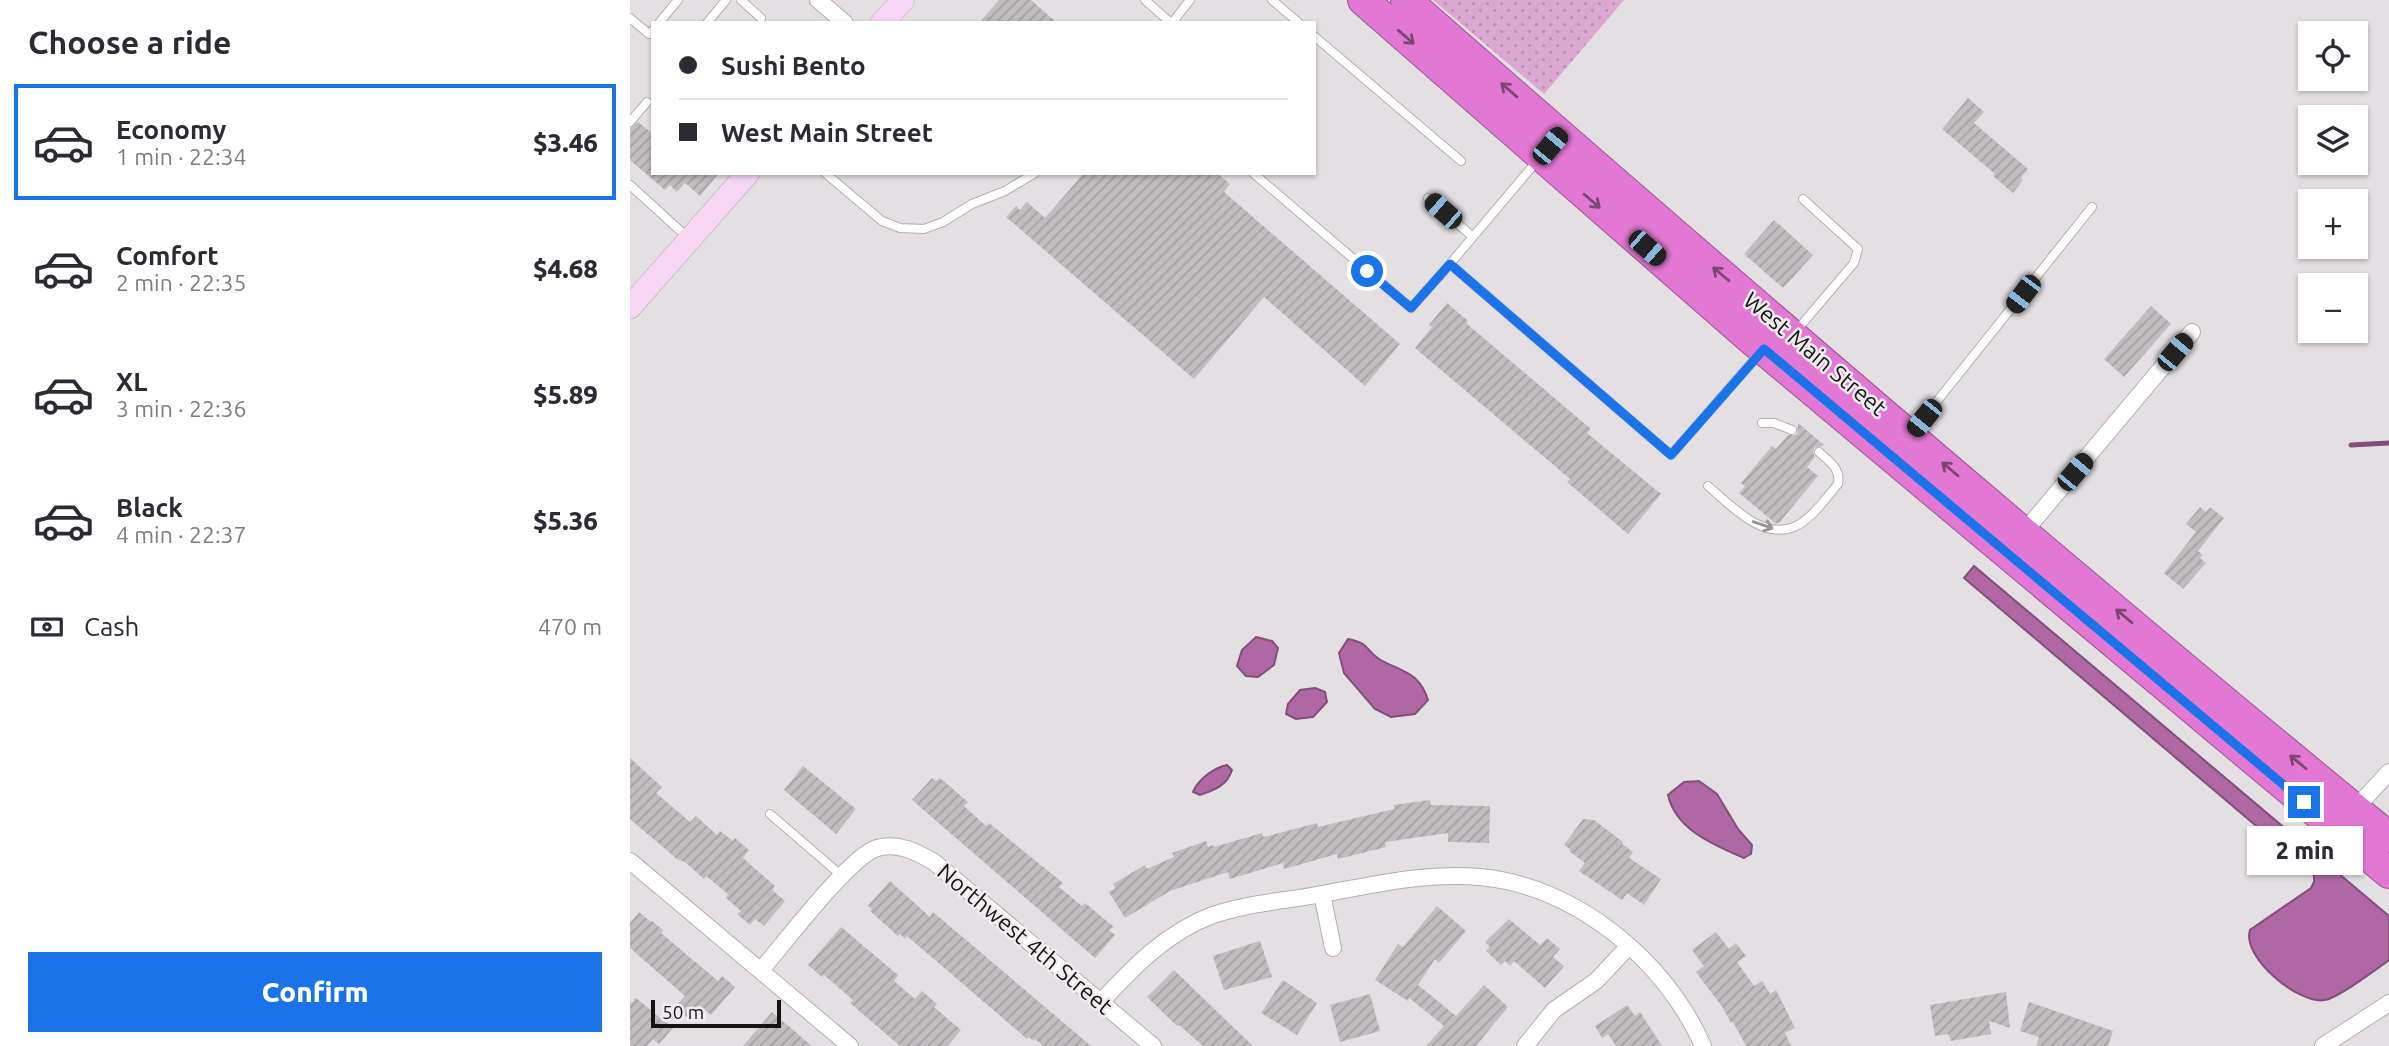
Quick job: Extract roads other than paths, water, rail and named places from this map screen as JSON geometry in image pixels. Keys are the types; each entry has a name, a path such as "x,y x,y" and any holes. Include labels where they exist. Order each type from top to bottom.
{"highway":[{"name":"West Main Street","path":"1363,0 1793,335 1901,446 2389,873"},
{"name":"West Main Street","path":"1406,0 1550,146 1764,349 2024,532 2389,836"}],"street":[{"path":"818,0 843,21"},
{"path":"884,21 902,0"},
{"path":"630,307 746,175"},
{"path":"2024,532 2192,332"},
{"path":"2355,809 2389,772"},
{"name":"Northwest 4th Street","path":"842,876 854,862 877,848 905,848 934,862 1153,1046"},
{"path":"630,861 850,1046"},
{"path":"761,970 842,876"},
{"path":"1101,1002 1143,957 1185,928 1214,915 1248,906 1380,882 1430,877 1481,877 1536,890 1577,908 1628,947 1670,990 1703,1046"},
{"path":"1322,894 1333,948"},
{"path":"1525,1046 1554,1010 1596,981 1628,947"},
{"path":"2328,1045 2389,1003"}],"lane":[{"path":"661,21 678,0"},
{"path":"709,21 726,0"},
{"path":"741,0 761,18"},
{"path":"1145,0 1170,21"},
{"path":"1174,21 1190,0"},
{"path":"1272,0 1297,21"},
{"path":"630,18 649,34 651,32"},
{"path":"1316,38 1461,161"},
{"path":"630,122 647,102"},
{"path":"1254,175 1411,308 1550,146"},
{"path":"827,175 882,221 900,228 924,229 943,222 972,204 1005,191 1032,175"},
{"path":"630,185 689,239"},
{"path":"1428,198 1473,237"},
{"path":"1793,335 1854,263 1858,249 1803,199"},
{"path":"1901,446 2092,207"},
{"path":"1450,264 1671,455 1764,349"},
{"path":"1762,423 1774,423 1792,430"},
{"path":"1708,486 1751,521 1765,528 1795,526 1838,484 1838,469 1819,452"},
{"path":"770,814 842,876"}],"waterway":[{"path":"2351,445 2389,443"}]}
